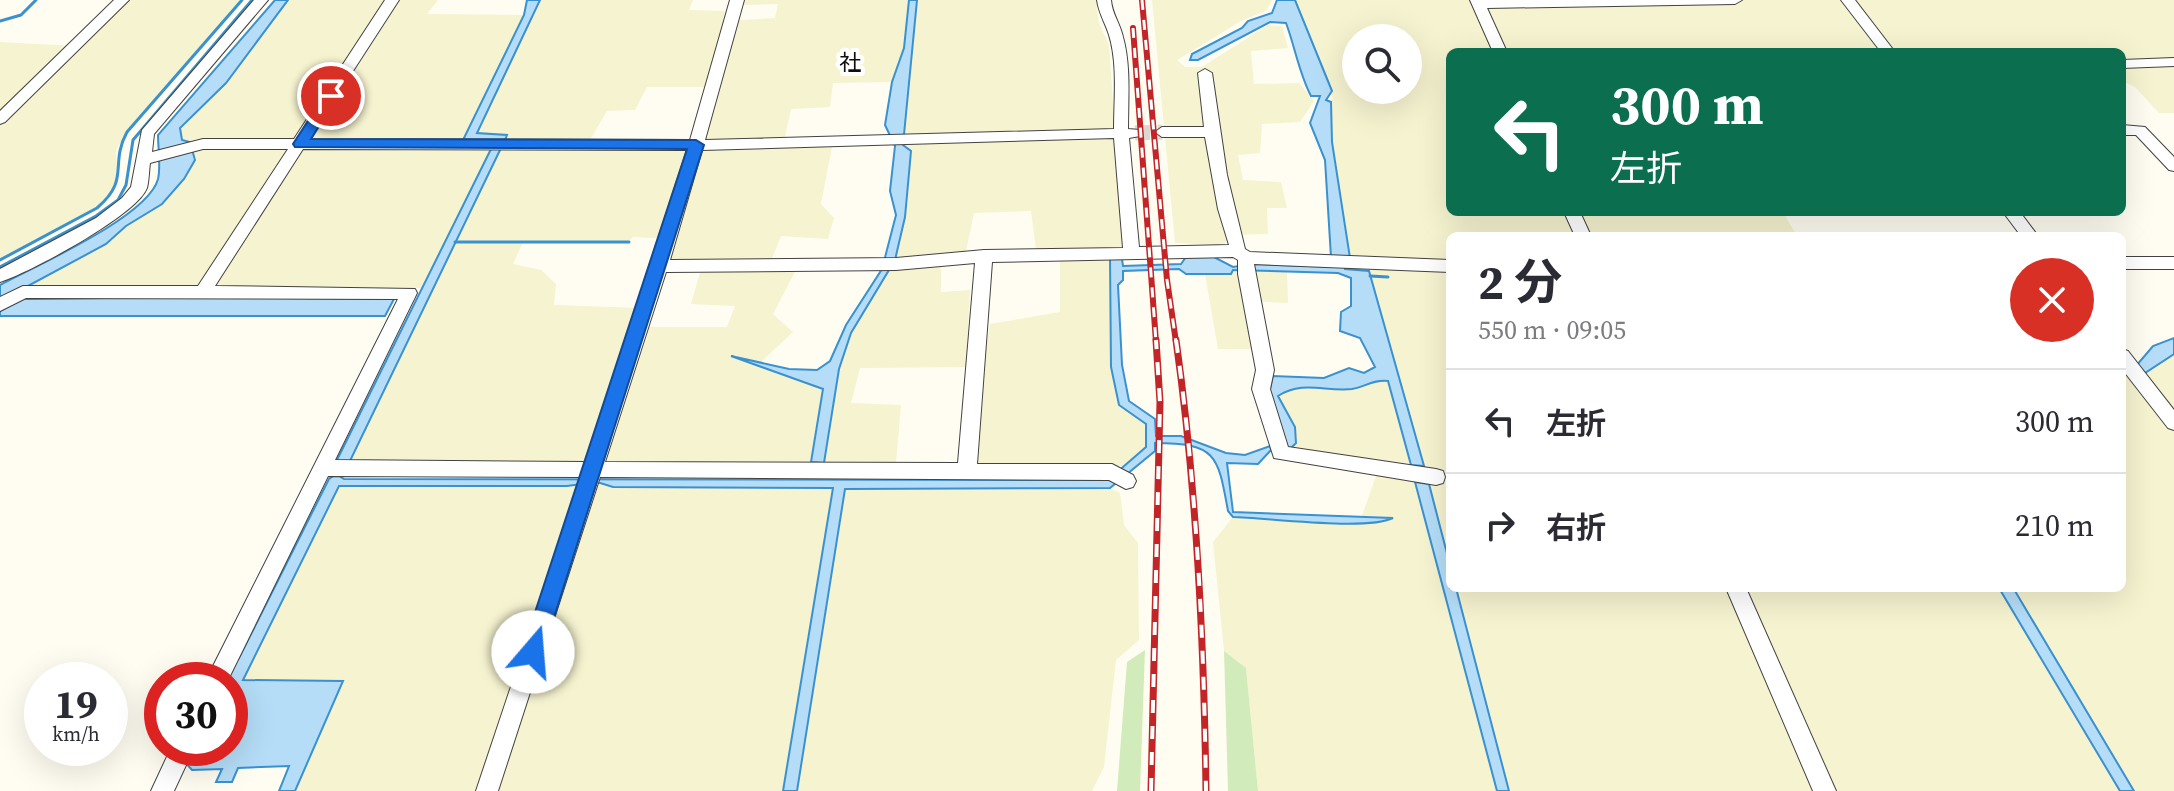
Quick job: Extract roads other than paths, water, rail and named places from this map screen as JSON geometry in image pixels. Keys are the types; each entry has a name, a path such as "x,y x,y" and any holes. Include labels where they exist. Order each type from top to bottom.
{"street":[{"path":"0,119 122,0"},
{"path":"0,276 102,222 128,202 139,188 147,133 261,0"},
{"path":"203,292 392,0"},
{"path":"487,791 660,266 737,0"},
{"path":"1104,0 1106,16 1116,34 1121,66 1128,133 1131,251"},
{"path":"1498,48 1478,2 1735,0"},
{"path":"1848,0 1885,48"},
{"path":"2126,64 2174,62"},
{"path":"1205,73 1210,132 1228,221 1244,262 1265,370 1261,389 1281,453 1425,476"},
{"path":"2126,130 2140,130 2174,166"},
{"path":"1162,132 1210,132"},
{"path":"145,159 194,147 300,144 696,145 898,142 1128,133"},
{"path":"2152,142 2174,142"},
{"path":"2014,216 2027,232"},
{"path":"660,266 888,264 984,256 1131,251 1244,262 1446,266"},
{"path":"967,471 984,256"},
{"path":"2126,263 2174,263"},
{"path":"0,305 23,292 409,293 226,662"},
{"path":"2129,365 2174,423"},
{"path":"322,468 590,476 816,470 1119,476"},
{"path":"1738,592 1825,791"},
{"path":"162,791 174,766"}],"water":[{"path":"275,0 288,0 226,83 180,128 182,140 190,142 195,160 184,179 162,204 126,226 106,244 0,301 0,285 113,224 150,194 159,174 158,135"},
{"path":"527,0 540,0 477,133 507,135 505,140 463,140 524,15"},
{"path":"909,0 917,0 903,145 911,151 905,217 895,260 851,333 839,369 824,463 811,462 823,389 731,356 789,369 817,370 830,361 846,325 882,269 896,215 890,191 895,146 885,125 892,82 904,48"},
{"path":"1277,0 1295,0 1332,91 1326,100 1331,102 1332,142 1350,258 1343,258 1345,269 1369,271 1424,466 1411,465 1388,381 1342,390 1296,389 1278,396 1295,427 1296,443 1290,449 1281,444 1268,398 1273,376 1324,378 1349,368 1364,373 1375,367 1360,338 1340,331 1341,312 1351,306 1351,278 1338,273 1233,270 1231,274 1186,274 1179,269 1123,271 1123,280 1118,285 1122,365 1129,401 1155,419 1156,436 1181,436 1226,453 1245,455 1270,446 1271,450 1258,464 1227,463 1233,512 1393,518 1380,522 1340,524 1233,517 1228,511 1221,477 1211,456 1203,450 1176,444 1155,443 1155,451 1110,488 845,489 797,791 783,791 833,488 613,487 597,482 567,486 339,486 248,670 248,662 236,662 329,479 336,474 344,479 1108,480 1146,447 1146,424 1119,405 1111,367 1110,258 1122,259 1123,266 1181,264 1186,257 1212,256 1233,267 1251,264 1337,267 1331,257 1325,160 1310,123 1320,96 1311,96 1286,23 1270,22 1198,60 1190,60 1192,54 1242,28 1248,21 1272,13"},
{"path":"501,148 349,463 336,462 491,149"},
{"path":"22,299 394,299 385,316 0,316 0,311"},
{"path":"2174,338 2174,354 2145,373 2126,374 2126,367 2136,366 2153,346"},
{"path":"1415,482 1429,484 1446,550 1446,592 1457,592 1509,791 1497,791"},
{"path":"2001,592 2016,592 2134,791 2120,791"},
{"path":"248,680 343,681 295,791 279,791 289,766 238,768 232,782 216,782 222,769 192,770 188,766 248,766"}],"waterway":[{"path":"0,21 21,15 36,0"},
{"path":"0,260 97,208 107,198 117,180 122,144 127,132 242,0"},
{"path":"0,267 96,216 118,200 126,185 133,140 252,0"},
{"path":"455,242 629,242"},
{"path":"1370,276 1388,277"}],"tunnel":[{"path":"1135,133 1162,132"}],"railway":[{"path":"1142,0 1167,280 1176,342"},
{"path":"1133,28 1156,342"},
{"path":"1151,791 1160,402 1156,340"},
{"path":"1176,340 1198,565 1206,791"}],"district":[{"name":"社","path":"850,62"}]}
